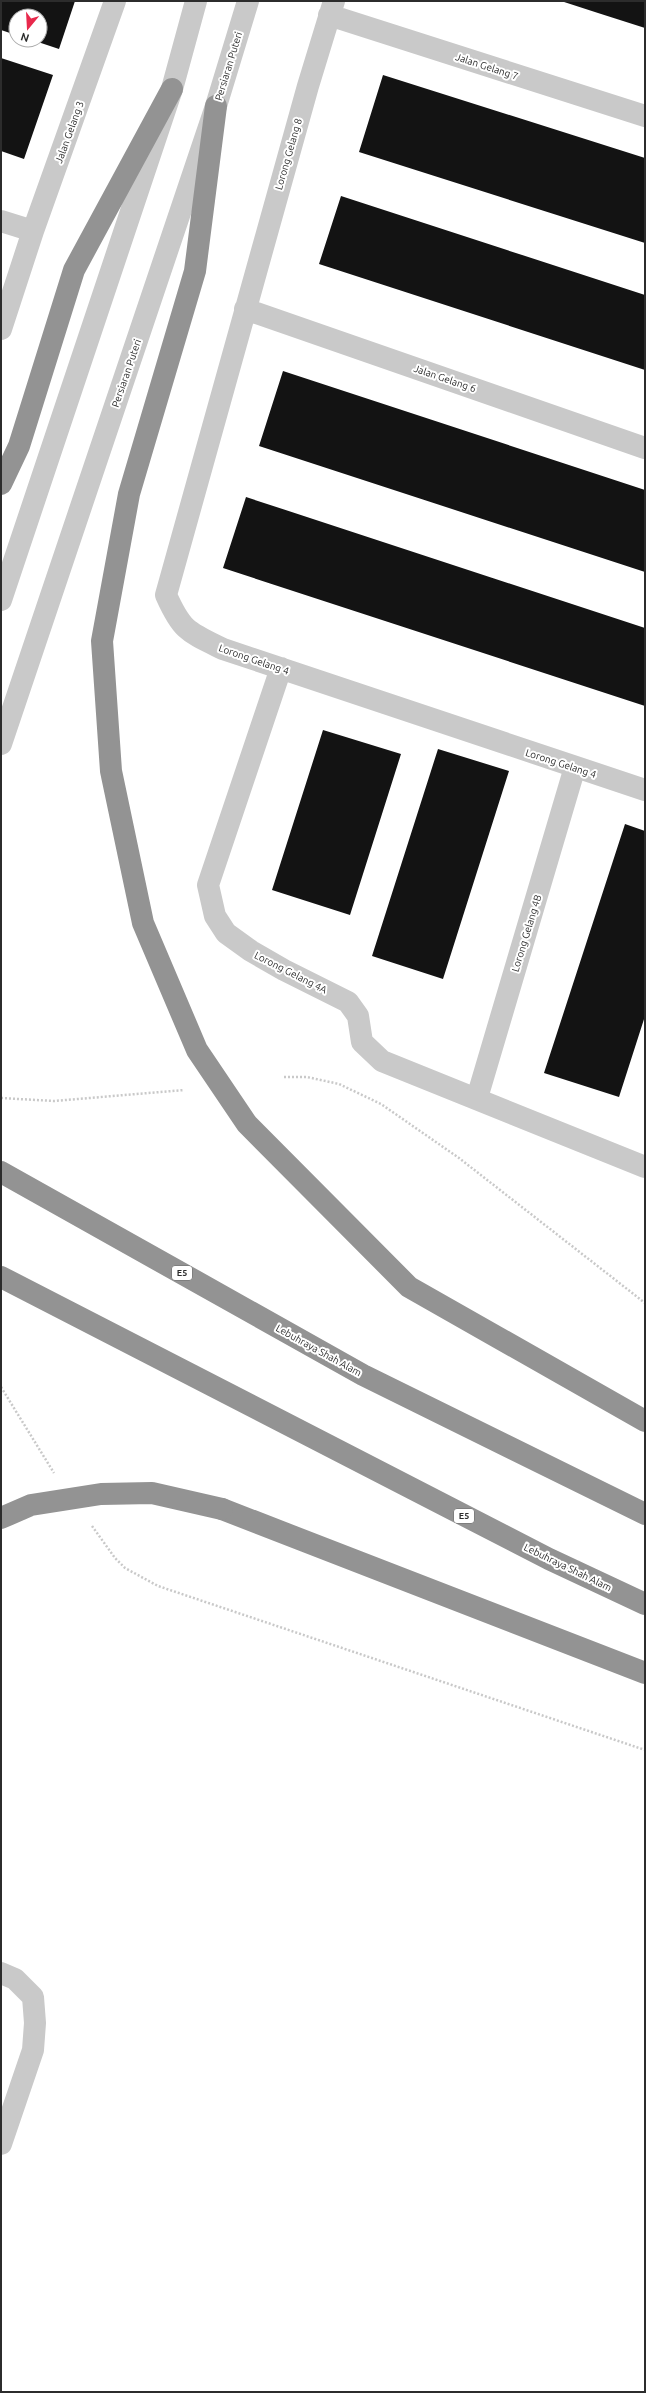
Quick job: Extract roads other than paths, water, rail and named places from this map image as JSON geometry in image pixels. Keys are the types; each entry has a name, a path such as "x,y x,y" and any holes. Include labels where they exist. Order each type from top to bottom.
{"highway":[{"path":"1,484 19,446 74,270 172,90"},
{"path":"216,106 195,271 129,494 102,641 111,771 143,923 197,1050 247,1124 409,1287 645,1421"},
{"name":"Lebuhraya Shah Alam","path":"1,1172 363,1375 645,1514"},
{"name":"Lebuhraya Shah Alam","path":"1,1277 535,1552 645,1604"},
{"path":"1,1518 31,1505 101,1494 152,1493 222,1509 645,1673"}],"street":[{"name":"Jalan Gelang 3","path":"1,329 33,231 115,1"},
{"path":"1,600 172,90 196,1"},
{"name":"Persiaran Puteri","path":"1,744 216,106 248,1"},
{"name":"Jalan Gelang 7","path":"332,8 645,116"},
{"name":"Lorong Gelang 8","path":"245,308 332,8"},
{"path":"1,221 33,231"},
{"name":"Jalan Gelang 6","path":"245,308 645,448"},
{"name":"Lorong Gelang 4","path":"245,308 166,595 175,614 188,632 223,649 645,790"},
{"name":"Lorong Gelang 4A","path":"280,668 208,885 215,916 226,933 251,951 284,970 348,1002 358,1016 362,1042 382,1061 645,1167"},
{"name":"Lorong Gelang 4B","path":"477,1098 575,767"},
{"path":"1,1973 15,1979 33,1998 35,2024 33,2050 1,2144"}]}
